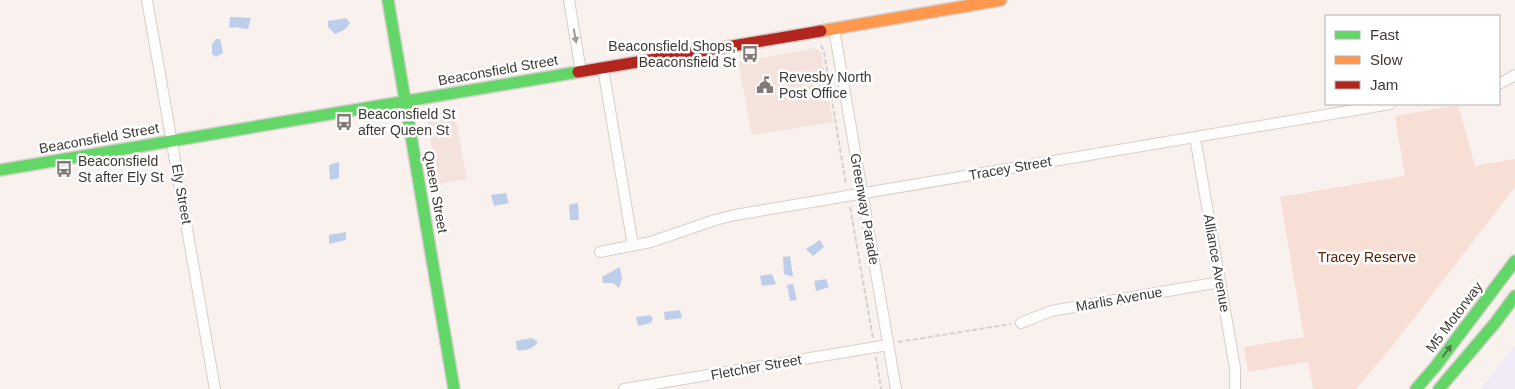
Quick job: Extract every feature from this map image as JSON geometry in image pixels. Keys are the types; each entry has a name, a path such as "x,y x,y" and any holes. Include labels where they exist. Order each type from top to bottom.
{"main road":[{"name":"Queen Street","path":"388,0 454,389"},
{"name":"Beaconsfield Street","path":"0,170 1001,0"},
{"name":"M5 Motorway","path":"1416,389 1435,367 1515,261"},
{"path":"1439,389 1495,323 1515,296"}],"street":[{"name":"Ely Street","path":"147,0 215,389"},
{"path":"568,0 581,72"},
{"name":"Greenway Parade","path":"834,29 896,389"},
{"path":"603,68 633,246"},
{"path":"1500,83 1515,75"},
{"name":"Tracey Street","path":"600,252 660,239 735,215 1384,105"},
{"name":"Alliance Avenue","path":"1195,137 1235,368 1235,389"},
{"name":"Marlis Avenue","path":"1021,323 1051,311 1220,282"},
{"name":"Fletcher Street","path":"624,389 888,345"}],"path":[{"path":"821,45 881,389"},
{"path":"888,345 1021,323"}],"shaded area":[{"path":"815,48 821,52 833,122 752,135 738,62"},
{"path":"454,110 467,179 438,184 426,115"},
{"path":"1515,345 1515,389 1481,389"}],"green space":[{"name":"Tracey Reserve","path":"1458,105 1475,166 1515,159 1515,187 1398,339 1356,389 1313,389 1308,362 1248,372 1244,347 1304,337 1280,197 1405,176 1395,116"}],"water":[{"path":"230,17 251,18 248,29 229,27"},
{"path":"346,18 350,23 342,31 335,34 328,27 328,21"},
{"path":"216,39 220,39 223,53 216,57 212,54 212,44"},
{"path":"339,162 339,178 330,180 329,165"},
{"path":"506,193 509,203 494,206 491,195"},
{"path":"578,203 579,220 570,220 569,205"},
{"path":"346,232 346,240 329,244 329,235"},
{"path":"820,240 824,247 813,256 806,249"},
{"path":"790,256 793,277 784,274 783,257"},
{"path":"620,267 622,279 619,288 613,283 603,283 602,277"},
{"path":"772,274 776,284 762,286 760,276"},
{"path":"826,279 829,287 816,291 814,281"},
{"path":"793,284 797,300 790,301 787,285"},
{"path":"680,310 682,318 665,320 664,312"},
{"path":"650,315 653,318 651,323 638,326 636,317"},
{"path":"532,338 538,342 534,346 526,350 517,350 516,341"}],"traffic: fast":[{"path":"388,0 454,389"},
{"path":"0,170 578,72"},
{"path":"1416,389 1435,367 1515,261"},
{"path":"1439,389 1495,323 1515,296"}],"traffic: slow":[{"path":"821,31 1001,0"}],"traffic: jam":[{"path":"578,72 821,31"}],"place":[{"name":"Beaconsfield Shops, Beaconsfield St","path":"750,54"},
{"name":"Revesby North Post Office","path":"765,85"},
{"name":"Beaconsfield St after Queen St","path":"344,122"},
{"name":"Beaconsfield St after Ely St","path":"64,169"}]}
